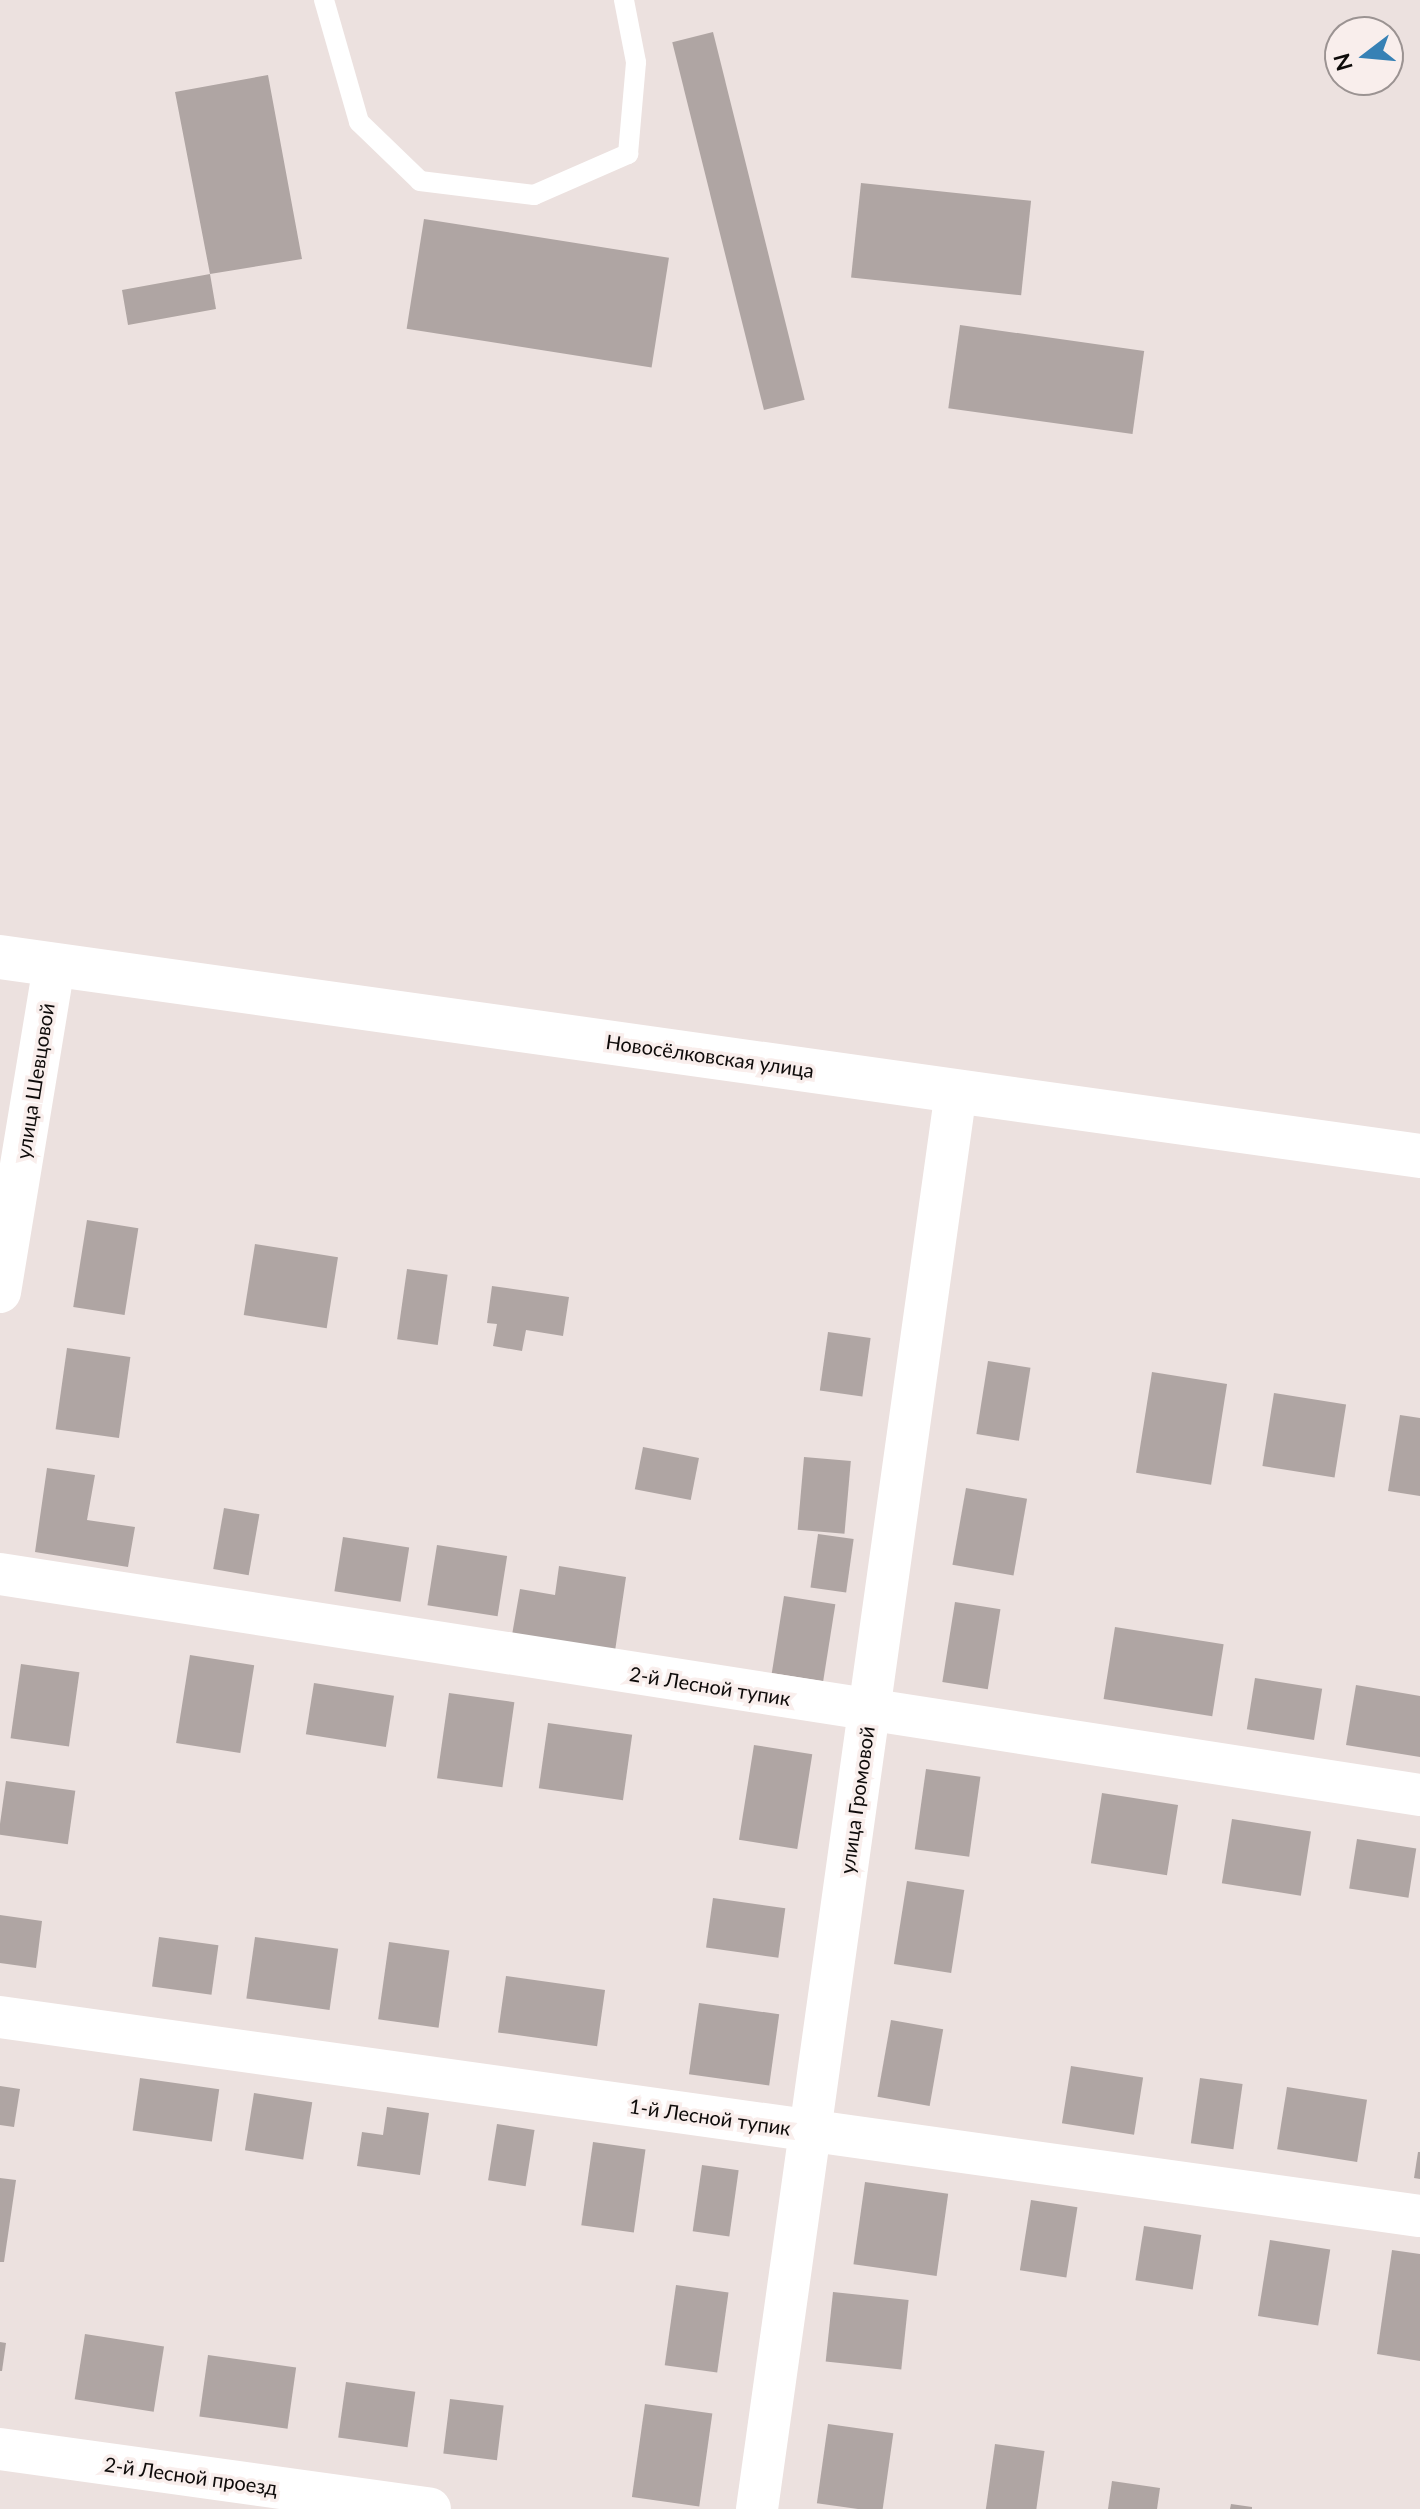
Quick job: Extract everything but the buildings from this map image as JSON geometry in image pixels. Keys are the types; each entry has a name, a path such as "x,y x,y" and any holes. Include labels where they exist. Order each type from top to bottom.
{"main road":[{"name":"Новосёлковская улица","path":"0,957 1420,1156"}],"street":[{"name":"улица Шевцовой","path":"0,1292 54,965"},
{"name":"улица Громовой","path":"757,2509 956,1091"},
{"name":"2-й Лесной тупик","path":"0,1574 1420,1795"},
{"name":"1-й Лесной тупик","path":"0,2017 1420,2216"},
{"name":"2-й Лесной проезд","path":"0,2449 430,2509"}],"lane":[{"path":"324,0 359,122 420,181 534,195 628,154 636,62 624,0"}]}
